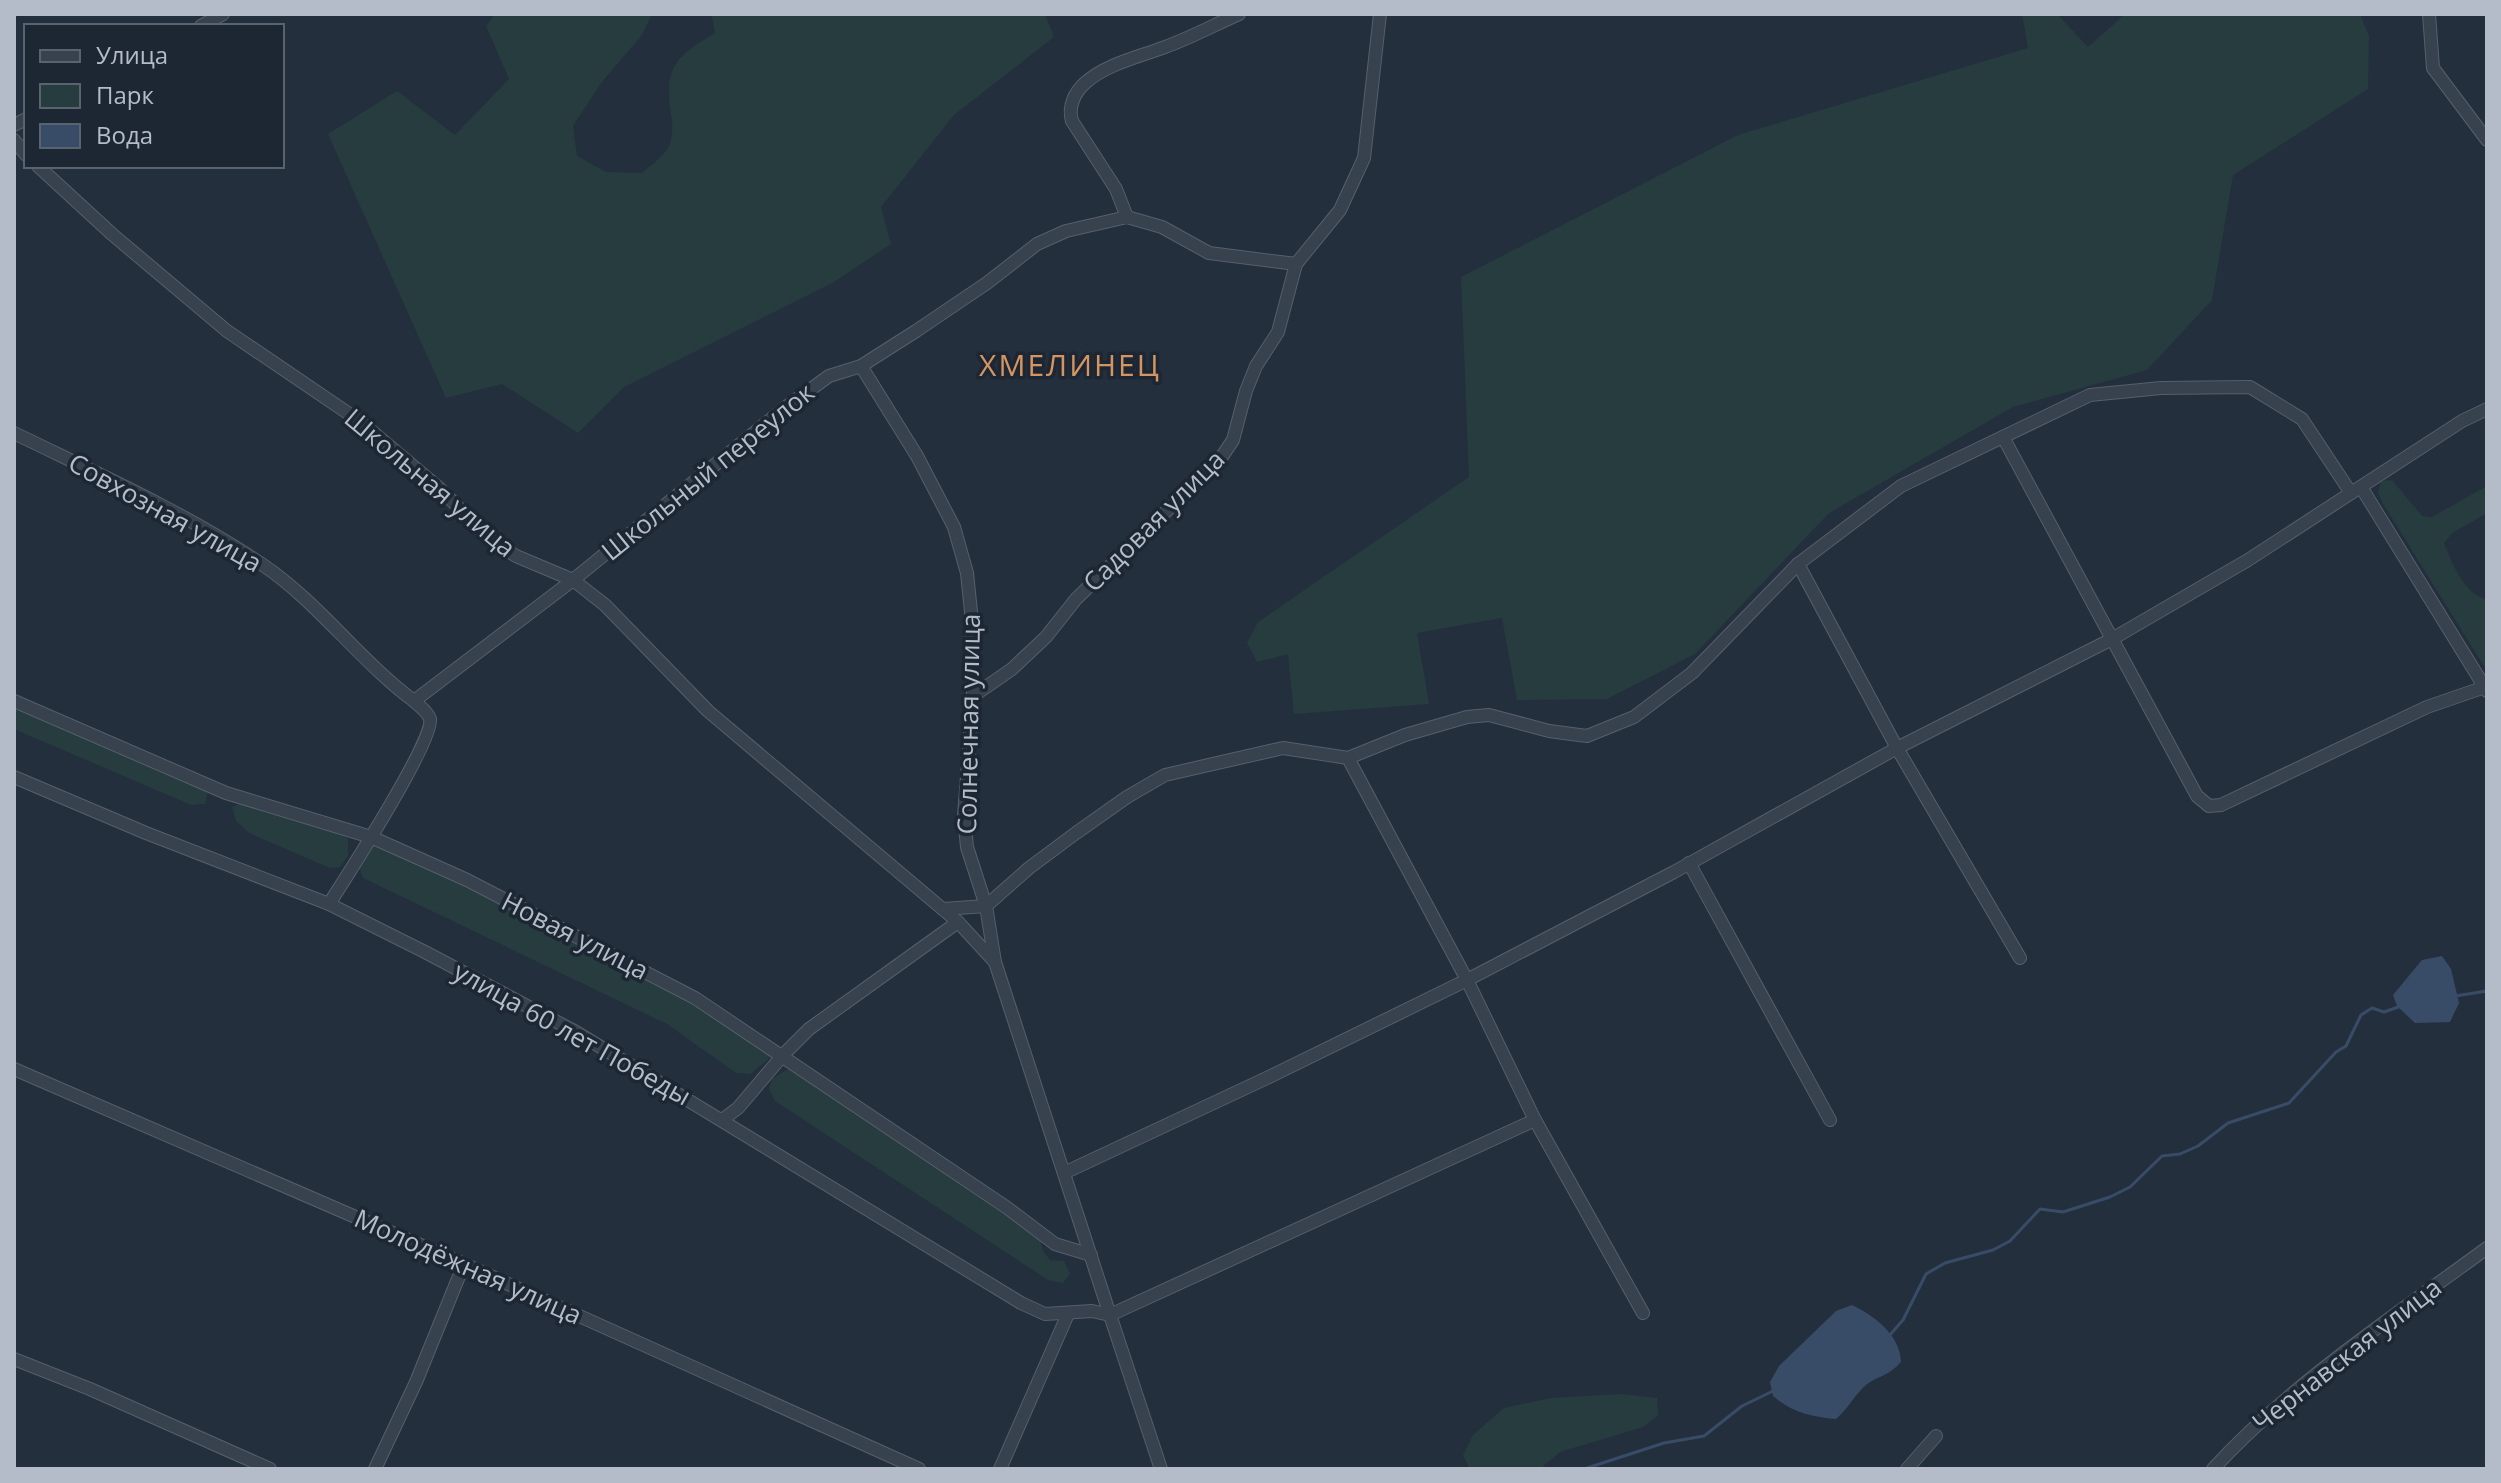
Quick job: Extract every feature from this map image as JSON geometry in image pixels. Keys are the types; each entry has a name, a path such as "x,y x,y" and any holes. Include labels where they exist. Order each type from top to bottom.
{"street":[{"path":"205,24 223,14"},
{"path":"1239,14 1106,70 1084,83 1069,112 1116,189 1127,217 1162,227 1209,253 1296,264 1340,210 1364,158 1380,14"},
{"path":"2429,14 2433,68 2487,140"},
{"name":"Школьная улица","path":"40,168 113,235 227,331 361,422 438,487 490,539 516,556 573,580 605,605 708,711 958,922 995,962"},
{"name":"Школьный переулок","path":"414,701 573,580 786,407 829,376 861,366 987,283 1037,244 1066,231 1127,217"},
{"name":"Садовая улица","path":"973,696 1012,669 1046,637 1086,588 1221,458 1233,440 1256,366 1278,332 1296,264"},
{"name":"Солнечная улица","path":"861,366 917,456 954,527 967,573 973,696 964,816 967,847 986,906 995,962 1161,1469"},
{"path":"943,909 986,906 1029,868 1076,833 1165,775 1283,748 1348,758 1405,735 1467,717 1489,715 1549,731 1587,736 1634,717 1692,673 1798,564 1901,486 2090,395 2161,388 2250,387 2302,419 2356,490 2486,689 2427,707 2221,805 2209,806 2197,796 2003,437"},
{"path":"1064,1173 1467,980 1689,863 1897,748 2112,639 2248,560 2462,421 2487,409"},
{"name":"Совхозная улица","path":"14,433 199,526 265,567 304,600 387,681 414,701"},
{"path":"1798,564 1897,748 2020,958"},
{"name":"Новая улица","path":"14,701 226,793 371,837 467,880 695,998 1006,1207 1055,1244 1091,1255"},
{"path":"329,904 371,837 430,727 426,712 414,701"},
{"path":"1348,758 1467,980 1535,1120 1643,1313"},
{"name":"улица 60 лет Победы","path":"14,777 146,833 329,904 576,1032 1021,1303 1045,1314 1092,1311 1110,1315"},
{"path":"1689,863 1830,1120"},
{"path":"722,1120 738,1108 809,1029 958,922"},
{"name":"Молодёжная улица","path":"14,1069 464,1264 919,1469"},
{"path":"1110,1315 1535,1120"},
{"name":"Чернавская улица","path":"2213,1469 2242,1438 2316,1375 2487,1248"},
{"path":"375,1469 416,1382 464,1264"},
{"path":"1000,1469 1068,1314"},
{"path":"14,1359 118,1401 270,1469"},
{"path":"1907,1469 1936,1436"}],"green space":[{"path":"495,14 652,14 642,35 601,83 573,126 577,156 606,172 642,173 667,150 672,130 669,98 671,74 690,49 715,33 712,17 707,14 1045,14 1054,37 954,115 881,207 891,244 834,282 624,387 578,433 502,384 446,398 328,134 397,91 455,135 509,79 486,26"},
{"path":"2022,14 2060,14 2088,47 2125,14 2360,14 2369,36 2368,89 2233,175 2212,300 2147,370 2013,407 1829,513 1695,654 1607,699 1517,700 1502,618 1417,633 1429,704 1294,714 1288,654 1257,662 1247,643 1258,622 1469,477 1461,277 1738,135 2028,48"},
{"path":"2392,480 2422,516 2432,517 2487,486 2487,513 2452,533 2444,543 2465,585 2487,599 2487,671 2382,502 2378,492 2381,481"},
{"path":"14,709 209,788 205,804 191,805 14,729"},
{"path":"242,803 339,831 348,839 348,856 340,867 330,868 249,833 236,821 232,807"},
{"path":"377,843 460,880 690,998 771,1053 768,1060 750,1074 736,1073 667,1024 363,878 359,867 369,849"},
{"path":"791,1067 1039,1235 1043,1251 1050,1260 1064,1261 1070,1274 1063,1283 1048,1280 775,1101 769,1089 772,1079"},
{"path":"1621,1394 1657,1398 1658,1415 1643,1427 1560,1452 1540,1469 1470,1469 1463,1455 1473,1435 1504,1408 1551,1398"}],"water":[{"path":"2442,956 2451,969 2459,1003 2450,1022 2415,1023 2397,1006 2393,995 2422,960"},
{"path":"1852,1305 1885,1328 1896,1343 1901,1362 1867,1384 1836,1419 1802,1413 1773,1396 1770,1382 1779,1366 1836,1311"}],"waterway":[{"path":"2455,996 2487,991"},
{"path":"1889,1336 1903,1320 1926,1274 1945,1263 1993,1250 2010,1241 2040,1209 2063,1212 2110,1197 2130,1187 2162,1156 2180,1154 2198,1146 2228,1123 2289,1103 2336,1052 2346,1046 2361,1015 2372,1008 2384,1012 2401,1006"},
{"path":"1584,1469 1664,1443 1704,1436 1742,1406 1773,1391"}],"district":[{"name":"ХМЕЛИНЕЦ","path":"1070,366"}]}
